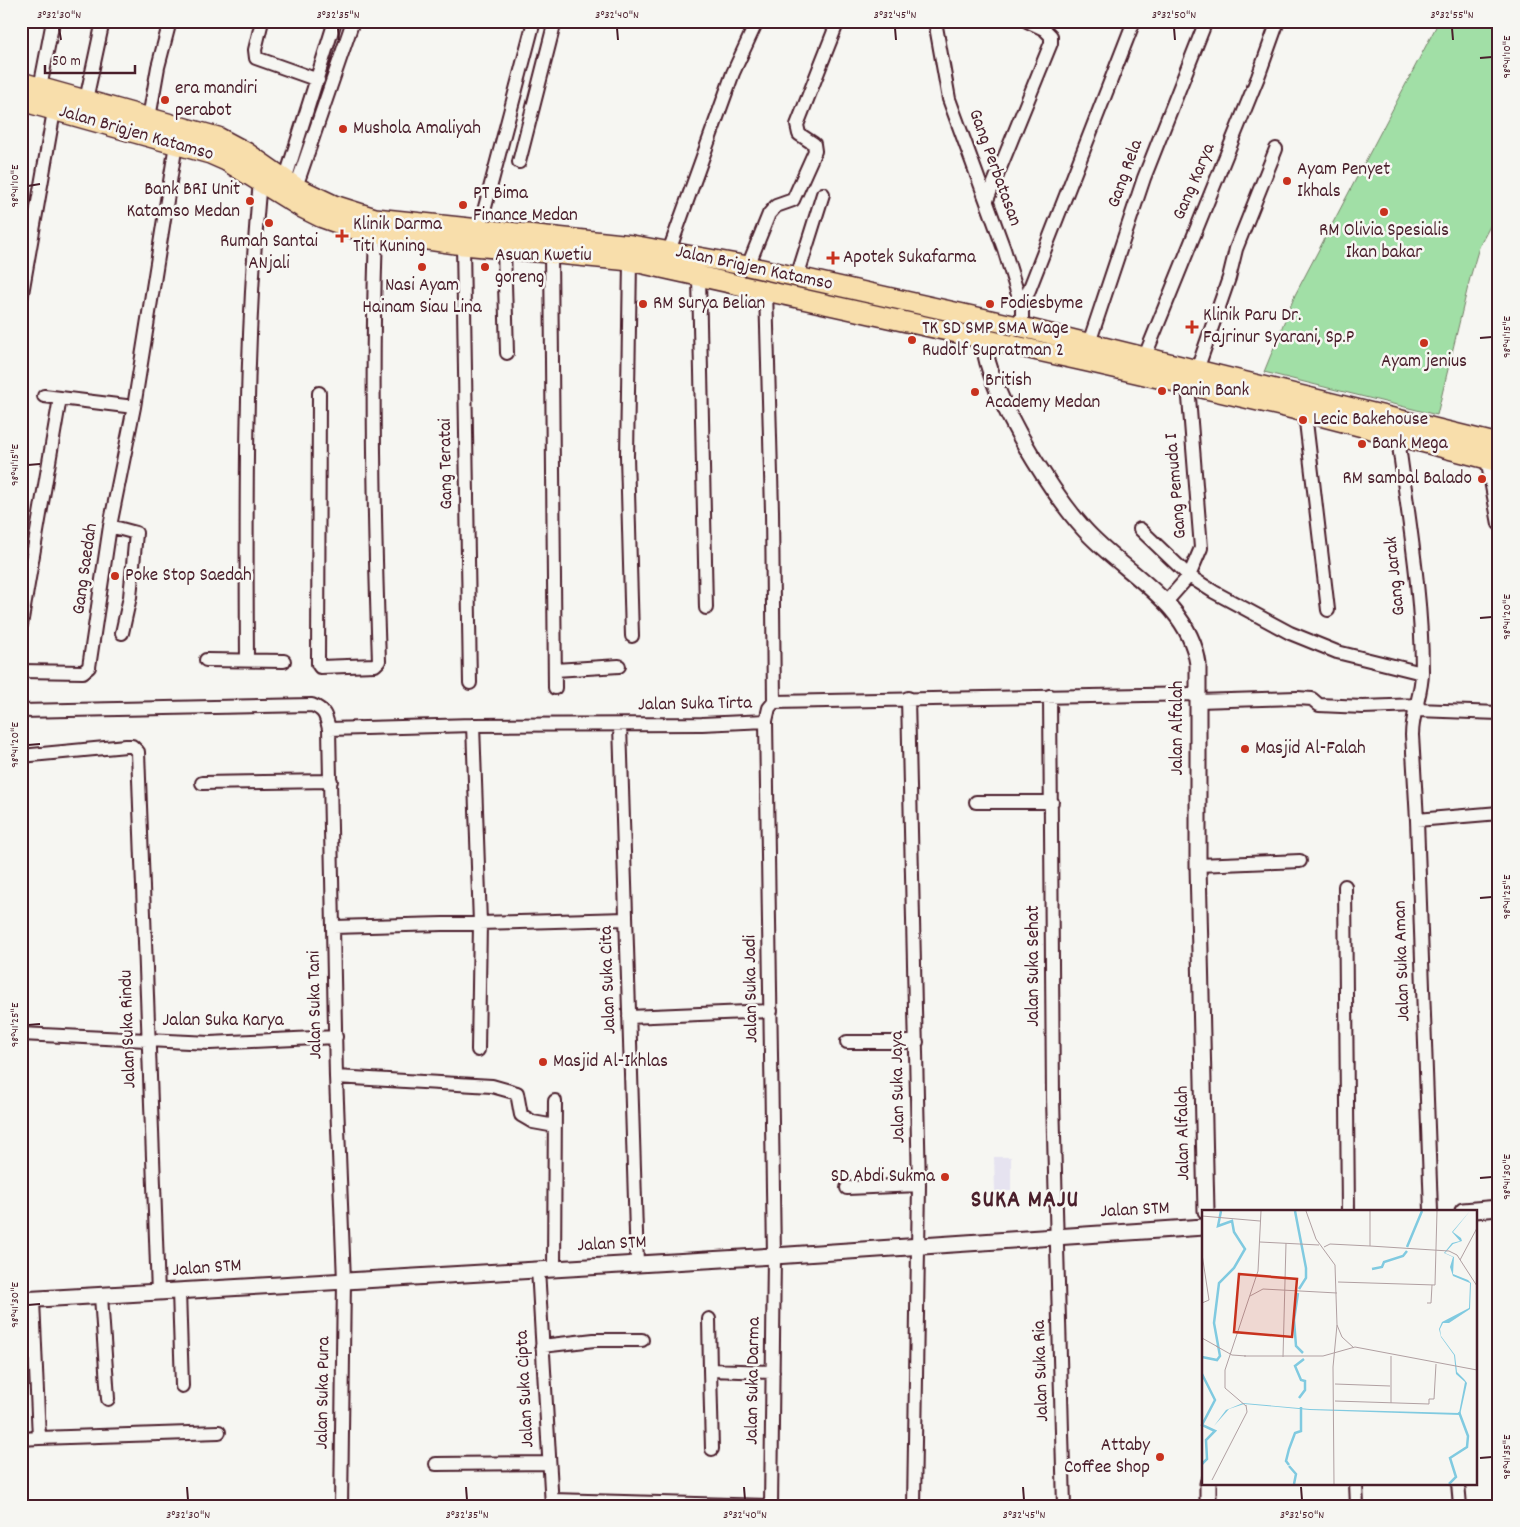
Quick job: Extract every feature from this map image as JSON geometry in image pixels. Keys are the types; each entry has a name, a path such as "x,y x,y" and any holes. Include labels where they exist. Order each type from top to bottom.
{"main road":[{"name":"Jalan Brigjen Katamso","path":"21,82 218,137 246,152 290,184 334,205 375,218 478,230 574,247 699,278 766,290 983,338 1192,378 1499,444"},
{"name":"Jalan Brigjen Katamso","path":"21,101 176,144 226,161 281,196 320,217 357,230 463,245 551,252 574,247 669,251 748,266 1145,356 1192,378 1304,412 1398,438 1493,460"}],"street":[{"path":"40,88 54,21"},
{"path":"86,100 104,21"},
{"path":"149,118 158,68 170,21"},
{"path":"262,21 255,50 256,58 318,80"},
{"path":"290,184 335,21"},
{"path":"290,184 352,21"},
{"path":"478,230 534,21"},
{"path":"519,162 555,21"},
{"path":"669,251 733,73 757,21"},
{"path":"748,266 769,214 776,206 793,200 814,151 814,144 799,134 797,125 838,21"},
{"name":"Gang Perbatasan","path":"935,21 949,99 987,200 1022,308 1022,327"},
{"path":"987,200 1051,43 1051,36 1047,32 1027,21"},
{"path":"1022,308 1134,21"},
{"name":"Gang Rela","path":"1089,343 1144,178 1206,21"},
{"name":"Gang Karya","path":"1145,356 1258,77 1278,21"},
{"path":"518,82 537,86"},
{"path":"21,299 54,111"},
{"name":"Gang Saedah","path":"21,672 83,672 89,667 110,526 134,407 176,144"},
{"path":"1192,378 1229,278 1236,249 1276,149"},
{"path":"247,660 251,335 254,248 260,182"},
{"path":"796,277 823,194"},
{"path":"319,393 318,664 320,667 375,665 379,661 373,297 376,233"},
{"name":"Gang Teratai","path":"463,245 470,683"},
{"path":"504,248 507,353"},
{"path":"551,252 555,688"},
{"path":"630,261 628,456 632,636"},
{"path":"699,278 706,608"},
{"path":"766,290 773,529 774,702"},
{"name":"Jalan Alfalah","path":"984,319 983,338 987,361 1005,403 1028,448 1059,497 1084,529 1166,602 1184,623 1192,639 1198,664 1198,865 1206,1210"},
{"name":"Gang Pemuda I","path":"1166,602 1190,576 1201,547 1192,378"},
{"path":"44,396 134,407"},
{"path":"21,625 60,398"},
{"path":"1304,412 1328,610"},
{"name":"Gang Jarak","path":"1398,438 1420,610 1422,674 1417,708"},
{"path":"1493,460 1499,524"},
{"path":"110,526 136,534 130,597 122,634"},
{"path":"1140,529 1190,576 1214,592 1290,633 1337,652 1422,674"},
{"path":"206,660 284,661"},
{"path":"555,670 618,666"},
{"name":"Jalan Suka Tirta","path":"329,729 766,721 769,708 774,702 1050,696 1307,698 1319,705 1499,713"},
{"name":"Jalan Suka Sehat","path":"1050,696 1056,1235"},
{"name":"Jalan Suka Jaya","path":"908,698 919,1185 914,1398 914,1506"},
{"path":"21,711 312,705 322,708 326,714 329,729"},
{"name":"Jalan Suka Aman","path":"1417,708 1412,729 1431,1210"},
{"name":"Jalan Suka Jadi","path":"766,721 774,1256"},
{"path":"473,725 480,923 478,1050"},
{"name":"Jalan Suka Cita","path":"620,725 637,1264"},
{"name":"Jalan Suka Tani","path":"329,729 336,1077 344,1281"},
{"name":"Jalan Suka Rindu","path":"21,756 126,746 135,748 139,764 158,1293"},
{"path":"202,783 331,781"},
{"path":"976,802 1052,802"},
{"path":"1417,820 1499,813"},
{"path":"1198,865 1300,862"},
{"path":"1345,886 1348,1210"},
{"path":"333,927 626,920"},
{"path":"629,1017 771,1011"},
{"name":"Jalan Suka Karya","path":"21,1034 210,1044 336,1037"},
{"path":"847,1042 917,1042"},
{"path":"336,1077 492,1086 517,1093 522,1115 533,1122 555,1126"},
{"path":"554,1269 555,1101"},
{"path":"848,1188 919,1185"},
{"path":"1475,1210 1499,1208"},
{"name":"Jalan STM","path":"27,1300 774,1256 918,1247 1056,1235 1202,1227"},
{"name":"Jalan Suka Ria","path":"1056,1235 1064,1506"},
{"name":"Jalan Suka Darma","path":"769,1506 774,1256"},
{"name":"Jalan Suka Cipta","path":"538,1270 552,1503"},
{"name":"Jalan Suka Pura","path":"341,1506 344,1281"},
{"path":"178,1291 182,1386"},
{"path":"100,1296 108,1398"},
{"path":"27,1300 39,1438"},
{"path":"709,1319 712,1449"},
{"path":"542,1346 594,1340 642,1340"},
{"path":"710,1370 773,1372"},
{"path":"21,1439 219,1432"},
{"path":"436,1464 550,1462"},
{"path":"1208,1484 1208,1506"},
{"path":"1356,1484 1357,1506"},
{"path":"1458,1484 1460,1506"},
{"path":"552,1503 769,1506"}],"shaded area":[{"path":"994,1157 1011,1157 1011,1191 995,1191"}],"green space":[{"path":"1439,21 1499,21 1499,209 1479,247 1437,415 1264,372 1295,295"}],"place":[{"name":"era mandiri perabot","path":"165,100"},
{"name":"Mushola Amaliyah","path":"343,129"},
{"name":"Ayam Penyet Ikhals","path":"1287,181"},
{"name":"Bank BRI Unit Katamso Medan","path":"250,201"},
{"name":"PT Bima Finance Medan","path":"463,205"},
{"name":"RM Olivia Spesialis Ikan bakar","path":"1384,212"},
{"name":"Rumah Santai ANjali","path":"269,223"},
{"name":"Klinik Darma Titi Kuning","path":"342,236"},
{"name":"Apotek Sukafarma","path":"833,258"},
{"name":"Nasi Ayam Hainam Siau Lina","path":"422,267"},
{"name":"Asuan Kwetiu goreng","path":"485,267"},
{"name":"RM Surya Belian","path":"643,304"},
{"name":"Fodiesbyme","path":"990,304"},
{"name":"Klinik Paru Dr. Fajrinur Syarani, Sp.P","path":"1192,327"},
{"name":"TK SD SMP SMA Wage Rudolf Supratman 2","path":"912,340"},
{"name":"Ayam jenius","path":"1424,343"},
{"name":"Panin Bank","path":"1162,391"},
{"name":"British Academy Medan","path":"975,392"},
{"name":"Lecic Bakehouse","path":"1303,420"},
{"name":"Bank Mega","path":"1362,444"},
{"name":"RM sambal Balado","path":"1482,479"},
{"name":"Poke Stop Saedah","path":"115,576"},
{"name":"Masjid Al-Falah","path":"1245,749"},
{"name":"Masjid Al-Ikhlas","path":"543,1062"},
{"name":"SD Abdi Sukma","path":"945,1177"},
{"name":"Attaby Coffee Shop","path":"1160,1457"}],"district":[{"name":"SUKA MAJU","path":"1025,1201"}]}
